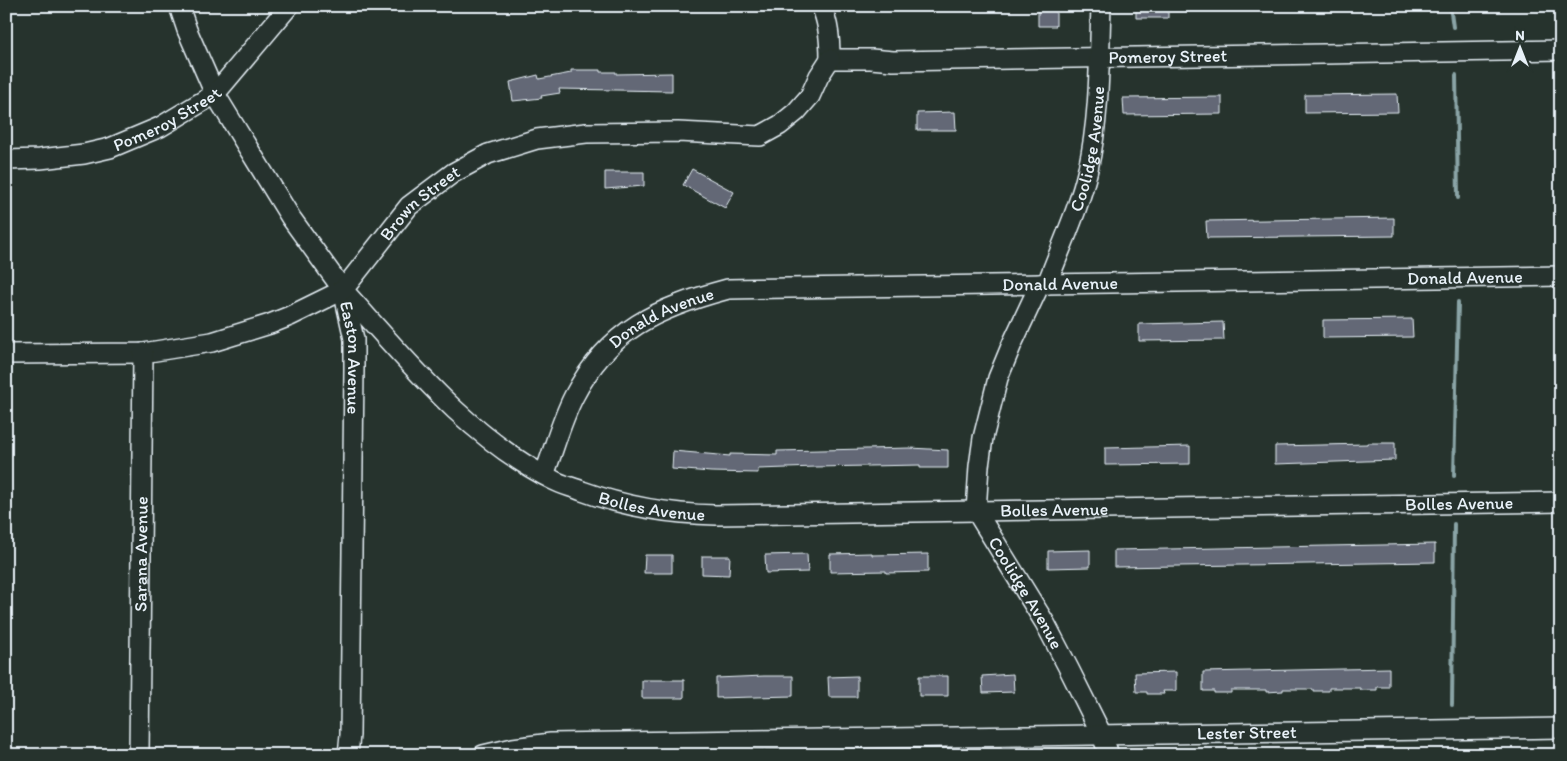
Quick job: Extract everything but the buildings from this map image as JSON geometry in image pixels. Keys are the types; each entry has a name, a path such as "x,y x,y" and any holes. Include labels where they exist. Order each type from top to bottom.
{"street":[{"name":"Easton Avenue","path":"179,6 187,30 215,94 291,218 343,290 354,339 350,735 348,755"},
{"name":"Pomeroy Street","path":"6,160 61,158 110,148 160,127 215,94 290,6"},
{"path":"821,6 830,38 830,60"},
{"name":"Coolidge Avenue","path":"1101,6 1096,118 1088,170 1076,210 1044,284 1012,344 998,378 983,438 976,511 1045,623 1070,669 1110,755"},
{"name":"Pomeroy Street","path":"830,60 871,59 893,61 1561,50"},
{"name":"Brown Street","path":"6,354 143,353 212,342 239,335 290,316 343,290 410,206 453,173 488,154 537,139 586,133 678,132 760,136 780,125 796,112 810,96 819,76 830,60"},
{"name":"Donald Avenue","path":"549,478 567,413 574,397 608,347 643,321 668,307 728,289 1561,276"},
{"name":"Bolles Avenue","path":"343,290 430,386 464,418 507,452 549,478 611,502 655,511 684,514 1561,502"},
{"name":"Sarana Avenue","path":"139,755 143,353"},
{"name":"Lester Street","path":"483,755 551,743 1561,728"}],"waterway":[{"path":"1450,6 1453,27"},
{"path":"1456,75 1458,198"},
{"path":"1454,476 1458,302"},
{"path":"1452,705 1454,524"}]}
